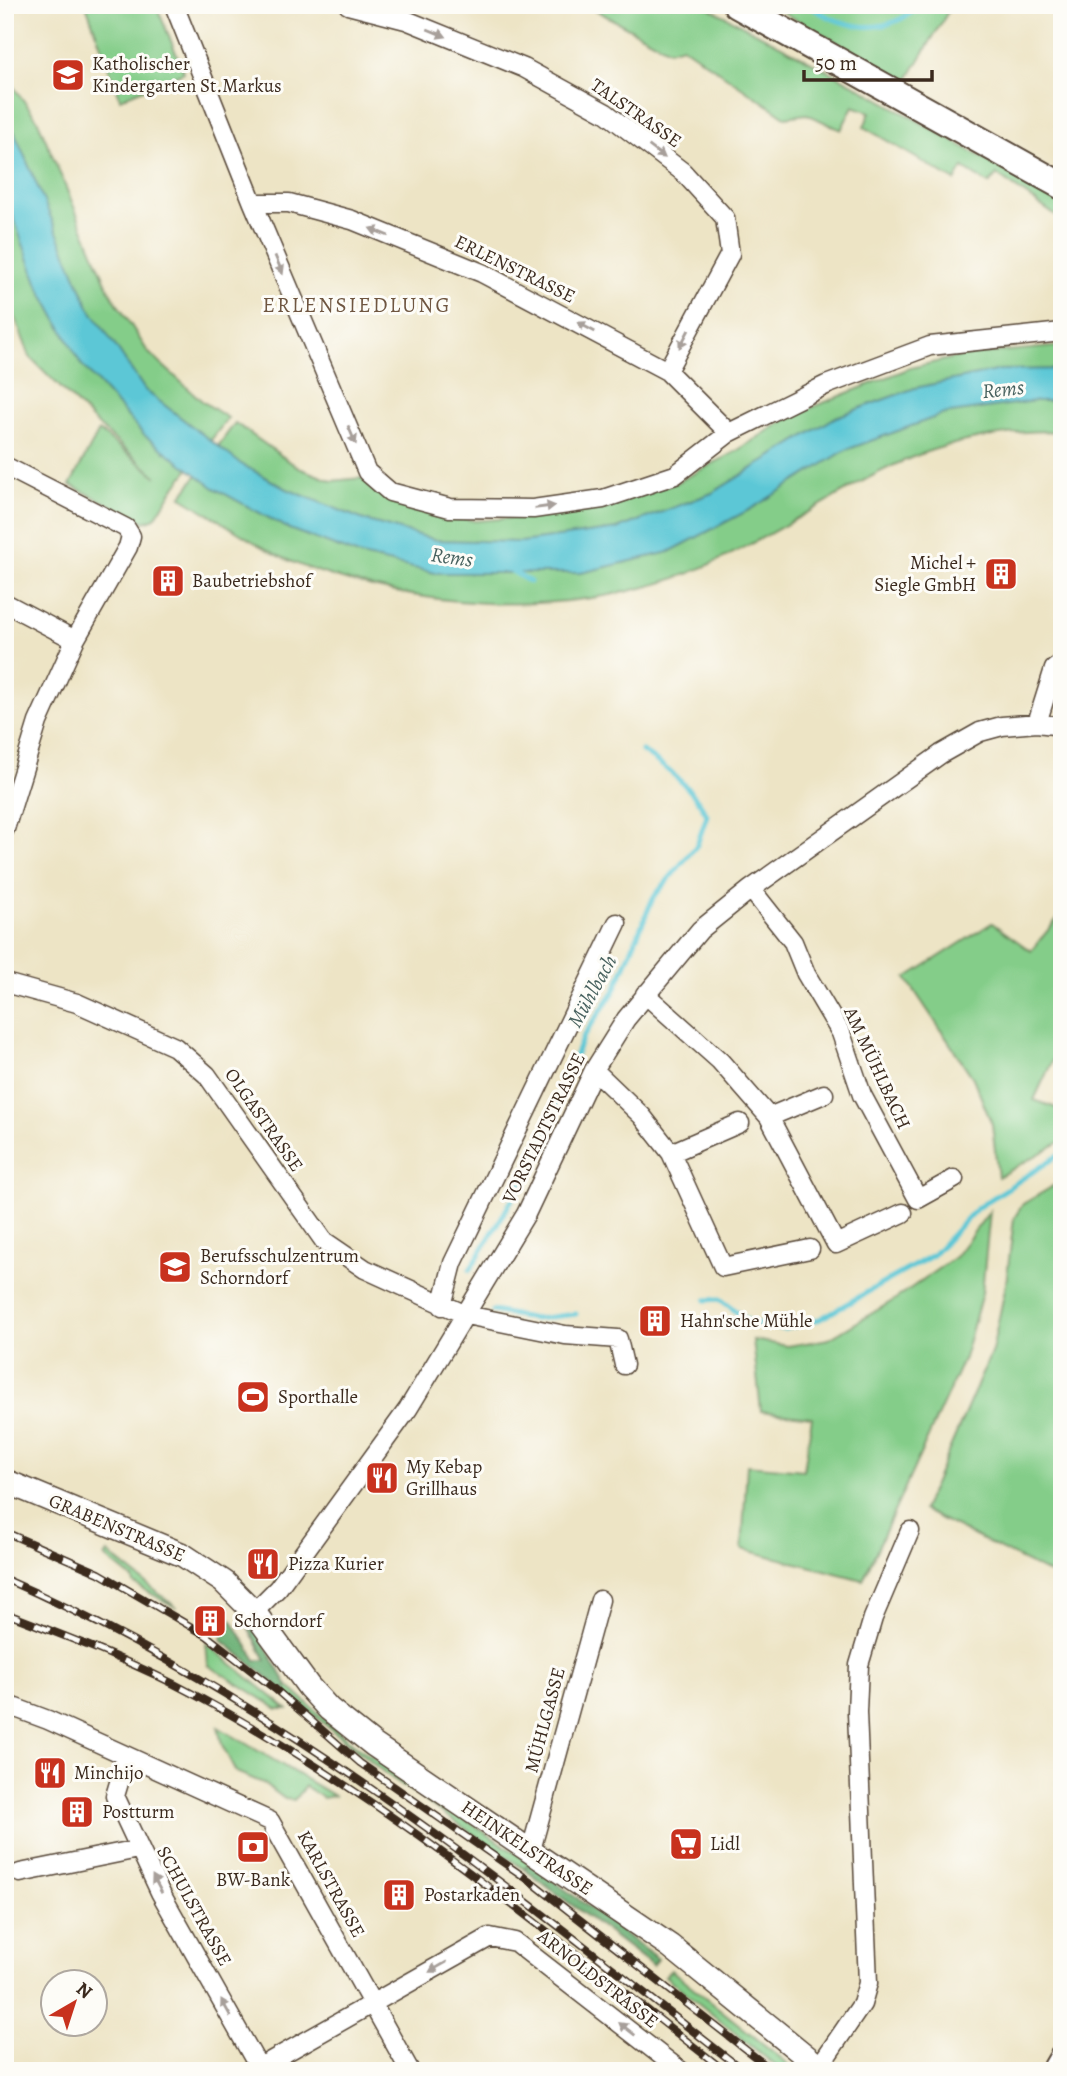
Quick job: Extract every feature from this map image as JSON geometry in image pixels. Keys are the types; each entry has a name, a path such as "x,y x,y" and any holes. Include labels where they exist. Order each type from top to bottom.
{"main road":[{"path":"737,5 1062,186"},
{"path":"1055,2071 1062,2059"}],"street":[{"path":"174,5 253,203 367,472 390,492 450,508 533,509 603,499 675,475 729,433 826,385 930,346 1062,332"},
{"name":"TALSTRASSE","path":"348,5 406,20 524,68 606,113 683,172 725,218 730,254 667,371"},
{"name":"ERLENSTRASSE","path":"253,203 289,203 352,220 482,273 667,371 729,433"},
{"path":"5,466 126,528 131,536 128,547 75,640 38,722 5,829"},
{"path":"5,603 75,640"},
{"path":"1037,723 1054,669 1062,663"},
{"name":"VORSTADTSTRASSE","path":"254,1612 278,1588 408,1409 526,1214 594,1070 645,994 700,930 751,889 941,754 980,732 1002,726 1037,723 1062,726"},
{"name":"AM MÜHLBACH","path":"751,889 793,942 806,974 841,1033 862,1095 918,1199 954,1179"},
{"name":"VORSTADTSTRASSE","path":"442,1306 453,1263 617,923"},
{"name":"OLGASTRASSE","path":"5,983 76,1003 175,1047 207,1075 324,1241 365,1269 466,1315"},
{"path":"645,994 720,1061 769,1117 836,1244 903,1213"},
{"path":"594,1070 642,1116 671,1153 723,1268 810,1249"},
{"path":"769,1117 824,1094"},
{"path":"671,1153 740,1123"},
{"path":"466,1315 565,1335 618,1339 624,1365"},
{"name":"GRABENSTRASSE","path":"5,1481 183,1555 224,1581 254,1612"},
{"name":"HEINKELSTRASSE","path":"254,1612 309,1687 329,1709 374,1745 670,1946 822,2069 862,2004 868,1983 857,1712 859,1665 873,1618 910,1531"},
{"name":"MÜHLGASSE","path":"531,1850 600,1600"},
{"name":"KARLSTRASSE","path":"5,1704 48,1720 270,1821 410,2071"},
{"name":"SCHULSTRASSE","path":"127,1756 115,1796 138,1849 258,2069"},
{"path":"20,1873 138,1849"},
{"name":"ARNOLDSTRASSE","path":"258,2069 490,1937 515,1942 681,2071"}],"green space":[{"path":"86,5 156,5 184,72 120,99"},
{"path":"586,5 704,5 853,84 1062,203 1062,220 997,175 989,184 963,168 955,181 864,127 870,112 853,106 841,130 807,114 785,117 682,46 669,50"},
{"path":"770,5 876,5 887,11 891,5 952,5 907,81"},
{"path":"5,75 37,119 110,292 148,352 202,401 228,418 172,491 155,518 145,522 70,485 99,431 157,477 100,427 30,357 5,291"},
{"path":"1062,346 1062,432 1004,434 923,453 879,472 715,562 679,577 616,594 527,603 481,603 392,591 348,581 290,561 258,545 181,497 235,423 299,468 332,481 361,478 405,505 475,521 548,515 676,483 735,452 791,416 910,368 966,355"},
{"path":"1062,913 1062,1040 1034,1100 1062,1110 1062,1141 998,1177 992,1124 973,1078 906,978 992,923 1031,951"},
{"path":"1062,1181 1062,1580 923,1510 992,1351 1006,1284 1014,1218 1023,1204"},
{"path":"990,1211 982,1293 964,1358 863,1580 742,1549 747,1465 804,1470 812,1417 761,1411 753,1340 788,1346 829,1339 894,1300 955,1257"},
{"path":"108,1553 177,1608 134,1584 133,1579 105,1557"},
{"path":"231,1619 256,1660 266,1660 249,1629 257,1631 288,1686 284,1691 222,1640 223,1628"},
{"path":"206,1643 287,1709 278,1709 208,1665"},
{"path":"288,1686 352,1743 530,1863 524,1869 386,1774 284,1691"},
{"path":"218,1727 334,1796 323,1798 305,1786 294,1800 285,1799 263,1783 236,1772 222,1745"},
{"path":"530,1863 658,1959 653,1966 524,1869"},
{"path":"671,1970 797,2071 782,2071 665,1976"}],"water":[{"name":"Rems","path":"5,117 14,131 89,307 145,390 241,464 287,489 364,520 436,540 521,542 617,529 712,493 836,417 915,388 1000,370 1062,369 1062,401 1035,401 944,414 846,450 751,509 669,552 581,573 435,573 361,556 289,529 214,488 144,435 81,364 38,285 5,195"}],"waterway":[{"path":"808,5 835,20 864,26 893,22 920,5"},
{"path":"512,571 530,582"},
{"name":"Mühlbach","path":"470,1270 525,1178 583,1037 615,990 653,898 697,845 707,815 687,787 642,751"},
{"name":"Mühlbach","path":"706,1300 720,1299 751,1323 784,1329 820,1319 933,1255 977,1208 1062,1153"},
{"name":"Mühlbach","path":"493,1311 535,1319 576,1314"}],"railway":[{"path":"5,1532 99,1573 207,1636 275,1689 360,1763 533,1883 773,2071"},
{"path":"5,1579 106,1627 203,1680 297,1739 390,1801 480,1867 744,2071"},
{"path":"5,1613 102,1651 172,1683 266,1735 334,1778 468,1871 725,2071"}],"place":[{"name":"Katholischer Kindergarten St.Markus","path":"68,75"},
{"name":"Michel + Siegle GmbH","path":"1001,574"},
{"name":"Baubetriebshof","path":"168,581"},
{"name":"Berufsschulzentrum Schorndorf","path":"175,1267"},
{"name":"Hahn'sche Mühle","path":"655,1321"},
{"name":"Sporthalle","path":"253,1397"},
{"name":"My Kebap Grillhaus","path":"382,1478"},
{"name":"Pizza Kurier","path":"263,1564"},
{"name":"Schorndorf","path":"210,1621"},
{"name":"Minchijo","path":"50,1773"},
{"name":"Postturm","path":"77,1812"},
{"name":"Lidl","path":"686,1844"},
{"name":"BW-Bank","path":"253,1847"},
{"name":"Postarkaden","path":"399,1895"}],"district":[{"name":"ERLENSIEDLUNG","path":"357,305"}]}
